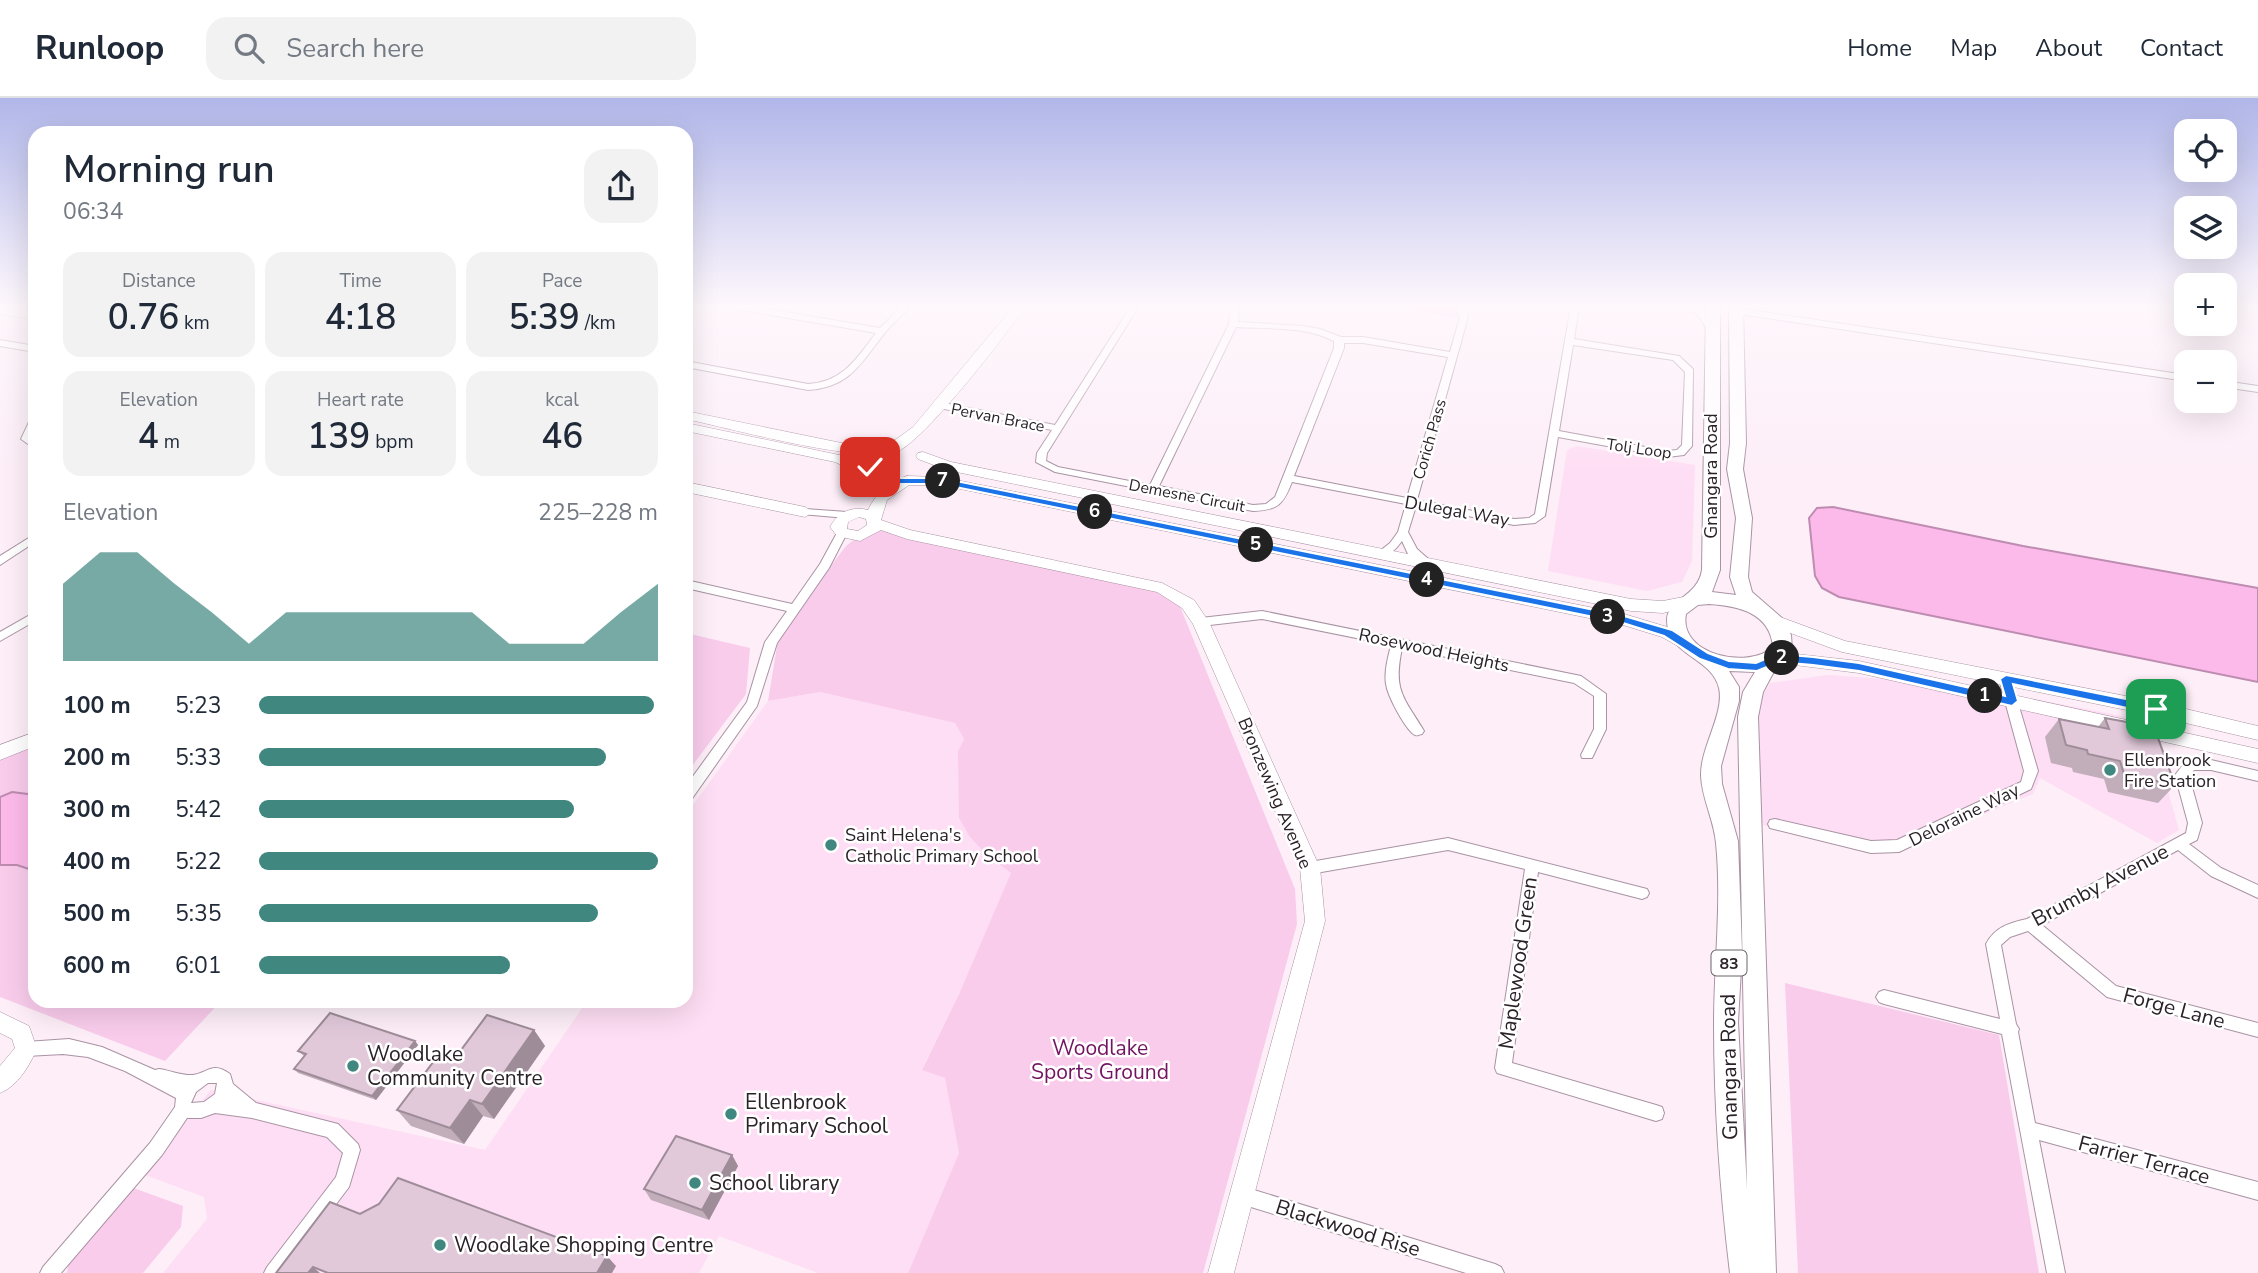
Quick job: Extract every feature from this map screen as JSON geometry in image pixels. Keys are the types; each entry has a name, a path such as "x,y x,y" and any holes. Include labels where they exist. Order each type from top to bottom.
{"main road":[{"path":"846,525 874,523 881,498 905,480 922,472 926,461 921,455 923,442 944,406 978,361"},
{"name":"Gnangara Road","path":"1692,601 1704,591 1711,570 1711,361"},
{"name":"Gnangara Road","path":"1737,361 1738,443 1735,469 1744,518 1739,577 1744,593 1757,608"},
{"path":"875,477 870,471 871,462 908,440 944,406"},
{"path":"693,416 856,450 908,449 947,466 1642,607 1726,597 1757,608 1772,620 1842,646 2258,733"},
{"path":"693,429 839,460 887,481 941,481 1624,620 1668,633 1704,656 1743,667 1773,661 1859,667 2258,756"},
{"path":"846,525 870,494 875,477"},
{"path":"693,488 805,512"},
{"name":"Bronzewing Avenue","path":"846,525 864,512 874,523 907,534 1162,588 1188,604 1201,622 1310,868 1315,921 1221,1273"},
{"name":"83","path":"1692,601 1679,610 1676,619 1678,630 1704,656"},
{"name":"83","path":"1772,620 1784,640 1783,649 1773,661"},
{"name":"Gnangara Road","path":"1704,656 1729,687 1729,701 1711,766 1712,784 1727,841 1730,951 1726,1022 1731,1173 1744,1273"},
{"name":"Gnangara Road","path":"1762,1273 1748,717 1753,692 1773,661"},
{"path":"0,753 28,742"},
{"path":"0,1022 21,1033 26,1049 19,1062 0,1082"}],"street":[{"path":"693,365 808,387 827,386 843,377 857,361"},
{"name":"Demesne Circuit","path":"1100,361 1040,457 1041,462 1047,466 1253,508 1269,507 1280,499 1334,361"},
{"path":"1153,489 1215,361"},
{"name":"Corich Pass","path":"1382,554 1394,545 1403,532 1452,361"},
{"name":"Dulegal Way","path":"1288,478 1514,522 1531,522 1540,516 1565,361"},
{"name":"Tolj Loop","path":"1553,433 1667,454 1680,453 1687,446 1690,371 1681,361"},
{"path":"2074,361 2174,376"},
{"path":"2237,386 2258,389"},
{"name":"Pervan Brace","path":"944,406 1058,428"},
{"path":"693,786 753,703 771,642 825,565 846,525 805,512"},
{"path":"1403,532 1412,551 1428,564"},
{"path":"0,561 28,542"},
{"path":"693,586 793,608"},
{"name":"Rosewood Heights","path":"1201,622 1262,615 1577,680 1591,686 1600,694 1600,729 1587,755"},
{"path":"0,637 28,620"},
{"path":"1397,643 1390,675 1393,692 1418,731"},
{"name":"Deloraine Way","path":"1776,824 1871,847 1899,846 2026,785 2031,771 2006,679"},
{"name":"Brumby Avenue","path":"2056,1273 1993,944 1998,935 2006,930 2030,924 2192,836 2195,823 2182,775 2191,765 2211,765 2258,776"},
{"path":"2178,843 2216,872 2258,892"},
{"path":"1310,868 1448,844 1642,893"},
{"name":"Maplewood Green","path":"1532,866 1503,1068 1656,1113"},
{"name":"Forge Lane","path":"2030,924 2112,992 2258,1030"},
{"path":"1884,997 2011,1029"},
{"path":"26,1049 61,1046 84,1049 145,1073 195,1100 252,1110 332,1130 352,1150 343,1181 273,1273"},
{"path":"49,1273 156,1149 195,1100 208,1076 220,1076 226,1083 226,1088 252,1110"},
{"path":"195,1100 226,1088"},
{"name":"Farrier Terrace","path":"2029,1129 2258,1191"},
{"name":"Blackwood Rise","path":"1241,1195 1495,1273"}],"shaded area":[{"path":"1577,446 1695,465 1692,561 1682,582 1647,591 1548,571 1567,450"},
{"path":"1833,507 2023,546 2258,588 2258,682 1839,597 1822,588 1815,576 1809,518 1817,508"},
{"path":"1828,675 1913,681 2019,696 2148,721 2179,830 2157,843 2040,778 2033,794 1884,854 1750,822 1758,703 1770,683"},
{"path":"820,692 955,723 964,739 958,751 984,852 1012,873 959,994 922,1069 945,1078 959,1153 908,1273 818,1273 719,1236 699,1273 163,1273 207,1219 204,1197 140,1173 211,1090 485,1150 582,1008 693,1008 693,805 768,701"},
{"path":"12,792 28,794 28,869 17,865 0,865 0,797"}],"green space":[{"name":"Woodlake Sports Ground","path":"875,529 1152,589 1179,604 1295,889 1297,924 1203,1273 908,1273 959,1153 945,1078 922,1070 959,994 1011,873 984,852 970,837 959,818 958,751 964,739 955,723 820,692 768,701 778,640 796,611 846,546 860,535"},
{"path":"693,635 750,648 746,694 693,765"},
{"path":"28,745 28,1008 0,997 0,758"},
{"path":"1785,983 1999,1035 2039,1273 1798,1273"},
{"path":"28,1008 214,1008 165,1061"},
{"path":"128,1186 183,1206 181,1227 143,1273 67,1273 70,1254"}],"building":[{"path":"2105,718 2154,727 2175,785 2124,774 2120,761 2088,754 2087,750 2066,745 2059,719 2109,729"},
{"name":"Woodlake Community Centre","path":"330,1013 415,1041 372,1096 294,1069 306,1054 298,1051"},
{"path":"487,1015 534,1030 482,1104 470,1100 450,1128 397,1110 443,1049 458,1054"},
{"name":"School library","path":"676,1136 732,1155 702,1210 644,1189"},
{"name":"Woodlake Shopping Centre","path":"398,1178 607,1256 597,1273 328,1273 313,1267 308,1273 276,1273 330,1202 360,1214 379,1204"}],"place":[{"name":"Ellenbrook Fire Station","path":"2110,770"},
{"name":"Saint Helena's Catholic Primary School","path":"831,845"},
{"name":"Woodlake Community Centre","path":"353,1066"},
{"name":"Ellenbrook Primary School","path":"731,1114"},
{"name":"School library","path":"695,1183"},
{"name":"Woodlake Shopping Centre","path":"440,1245"}],"route":[{"path":"870,467 870,471 881,480 941,481 1624,620 1668,633 1704,656 1728,665 1757,667 1777,658 1813,661 1859,667 2012,701 2006,679 2156,709"}]}
